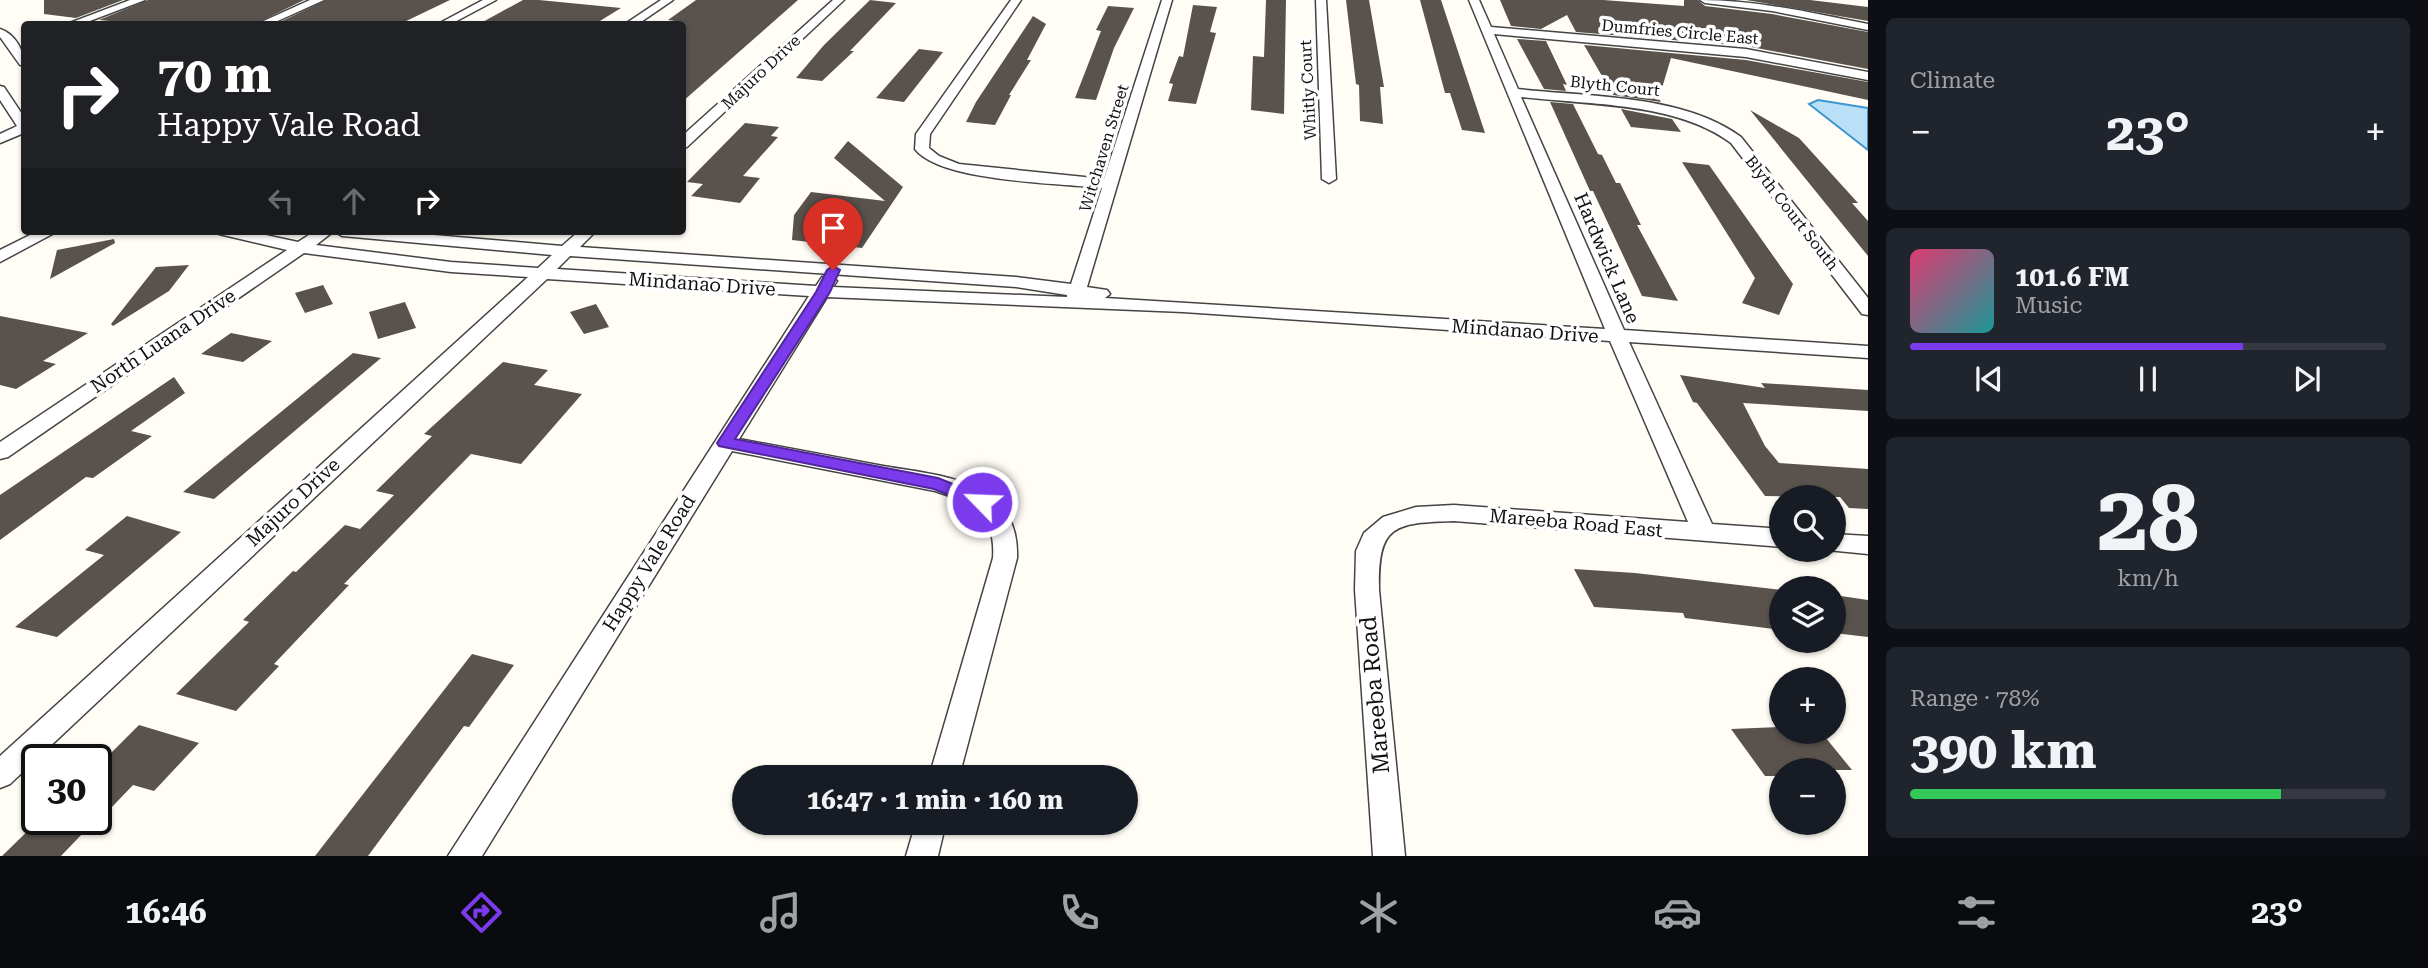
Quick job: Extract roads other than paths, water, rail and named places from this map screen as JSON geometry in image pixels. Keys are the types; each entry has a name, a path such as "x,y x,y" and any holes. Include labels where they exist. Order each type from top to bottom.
{"street":[{"path":"81,21 140,0"},
{"path":"270,21 319,0"},
{"path":"450,21 491,0"},
{"path":"636,21 668,0"},
{"name":"Majuro Drive","path":"686,140 839,0"},
{"path":"1016,0 923,134 922,149 941,164 958,168 1111,184"},
{"path":"1151,0 1166,1"},
{"name":"Whitly Court","path":"1321,0 1329,179"},
{"name":"Hardwick Lane","path":"1474,0 1704,532"},
{"path":"1704,0 1772,8 1868,27"},
{"name":"Witchaven Street","path":"1075,297 1166,1"},
{"name":"Dumfries Circle East","path":"1487,30 1746,53 1868,76"},
{"path":"0,32 19,44"},
{"path":"0,51 19,44"},
{"path":"0,90 21,123"},
{"name":"Blyth Court","path":"1514,92 1675,110 1710,122"},
{"name":"Blyth Court South","path":"1710,122 1736,140 1868,310"},
{"path":"0,139 21,129"},
{"path":"0,257 42,235"},
{"name":"Mindanao Drive","path":"243,235 301,248 393,261 543,272 828,281 1016,282 1075,297"},
{"name":"North Luana Drive","path":"0,452 320,235"},
{"name":"Mindanao Drive","path":"378,235 566,251 828,281 1868,352"},
{"name":"Majuro Drive","path":"0,775 584,235"},
{"name":"Happy Vale Road","path":"464,856 828,281"},
{"path":"725,443 938,484 982,502 997,516 1006,539 1005,558 947,765"},
{"name":"Mareeba Road East","path":"1376,535 1399,519 1421,514 1454,513 1769,537"},
{"name":"Mareeba Road","path":"1376,535 1368,549 1367,590 1389,856"},
{"path":"1846,543 1868,545"},
{"path":"922,856 928,835"}],"water":[{"path":"1818,100 1868,108 1868,150 1809,104"}]}
